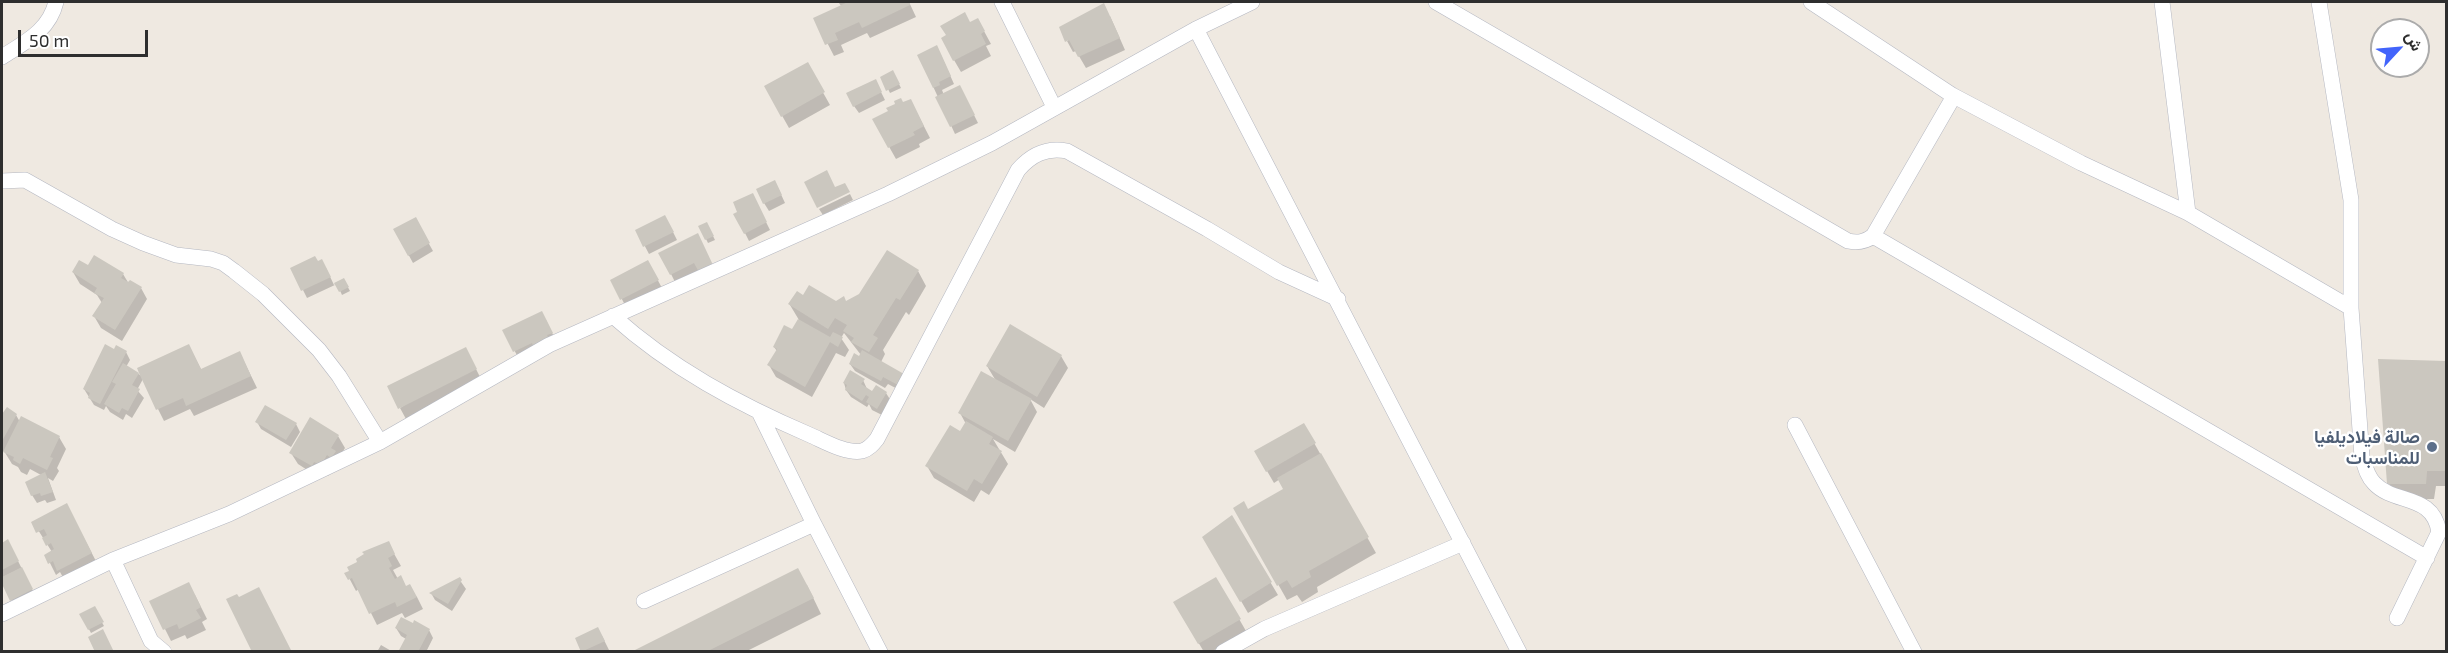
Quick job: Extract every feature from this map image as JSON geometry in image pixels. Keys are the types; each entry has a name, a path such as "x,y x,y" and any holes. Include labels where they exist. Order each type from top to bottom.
{"street":[{"path":"2,57 38,34 51,18 56,2"},
{"path":"1002,2 1054,107"},
{"path":"2,614 113,560 229,514 380,442 549,345 888,194 992,143 1196,29 1252,2"},
{"path":"1436,2 1848,241 1865,242 1873,236 1954,96"},
{"path":"1811,2 1954,96 2081,163 2188,213 2351,308"},
{"path":"2162,2 2188,213"},
{"path":"2319,2 2338,107 2351,200 2351,308 2362,457 2375,484 2382,490 2426,507 2442,523 2397,618"},
{"path":"1196,29 1519,651"},
{"path":"613,316 643,343 726,396 836,447 861,451 870,447 876,440 1018,170 1027,159 1050,149 1066,151 1207,229 1279,272 1338,299"},
{"path":"2,181 25,180 95,220 143,243 176,255 211,259 223,263 263,294 319,350 339,376 380,442"},
{"path":"1873,236 2427,558"},
{"path":"759,412 880,651"},
{"path":"1795,425 1914,651"},
{"path":"644,601 814,524"},
{"path":"1223,651 1264,629 1463,543"},
{"path":"113,560 151,641 164,651"}],"building":[{"path":"848,2 909,2 910,5 862,28 859,22 835,33 838,40 825,45 813,18"},
{"path":"1104,3 1120,38 1078,57 1069,40 1065,42 1059,27"},
{"path":"965,12 970,22 978,18 985,31 981,34 986,44 953,61 941,38 946,35 940,26"},
{"path":"937,45 951,76 933,88 917,55"},
{"path":"808,62 825,92 781,117 764,86"},
{"path":"893,70 900,84 886,91 880,77"},
{"path":"876,79 882,92 853,107 846,93"},
{"path":"960,85 975,115 950,127 935,97"},
{"path":"901,98 903,102 911,99 924,126 913,132 915,135 888,148 872,119 888,111 886,108"},
{"path":"827,170 835,187 845,183 850,192 817,208 804,182"},
{"path":"775,180 782,195 763,204 756,189"},
{"path":"753,193 767,222 744,234 733,214 737,212 733,202"},
{"path":"665,215 674,232 643,247 635,230"},
{"path":"416,217 430,243 408,256 393,229"},
{"path":"707,222 714,236 705,240 698,226"},
{"path":"698,233 713,265 699,272 694,263 670,275 658,253"},
{"path":"887,250 919,270 900,300 896,298 873,335 878,338 869,352 851,342 854,338 843,331 847,325 835,318 828,329 788,304 797,291 803,295 809,285 836,301 844,296 846,301 859,294"},
{"path":"94,255 124,273 121,278 142,287 115,330 92,316 104,298 94,293 97,288 72,272 79,260 88,265"},
{"path":"315,256 318,261 322,259 331,277 301,291 290,268"},
{"path":"648,260 659,280 620,300 610,280"},
{"path":"344,278 349,287 339,292 334,283"},
{"path":"542,311 553,333 547,335 549,340 534,348 532,343 513,352 502,330"},
{"path":"798,319 830,337 833,332 843,337 838,347 830,342 805,387 767,365 777,349 773,347 784,325 792,329"},
{"path":"1010,324 1062,355 1037,397 986,366"},
{"path":"105,344 114,349 116,345 127,351 100,404 88,398 90,393 83,389"},
{"path":"189,344 201,369 240,351 251,376 186,406 183,398 156,410 137,368"},
{"path":"466,347 477,369 398,409 387,386"},
{"path":"862,350 904,374 898,385 883,377 881,381 849,364 854,353 859,356"},
{"path":"2378,359 2446,361 2446,471 2427,471 2426,484 2387,484"},
{"path":"123,363 139,373 132,385 140,389 128,411 122,408 119,413 104,404 116,384 112,382"},
{"path":"850,370 865,379 861,384 872,391 876,385 887,392 877,409 866,402 869,397 866,395 862,401 845,390 847,385 843,383"},
{"path":"981,371 1032,399 1008,441 958,413"},
{"path":"265,405 297,423 286,440 255,422"},
{"path":"7,407 17,414 2,441 2,414"},
{"path":"21,416 60,436 50,457 53,458 47,470 23,458 20,464 13,460 14,457 3,452"},
{"path":"310,417 339,435 331,448 336,451 331,458 327,455 321,465 314,462 312,466 289,453"},
{"path":"966,421 993,437 989,444 1002,451 982,484 974,479 967,491 925,466 950,425 960,431"},
{"path":"1304,423 1316,443 1266,472 1254,451"},
{"path":"1321,453 1369,537 1309,571 1311,577 1292,588 1287,580 1277,586 1233,508 1244,501 1248,509 1283,489 1277,478"},
{"path":"45,472 53,492 31,496 25,482"},
{"path":"67,503 92,553 57,571 53,561 48,564 44,555 54,549 51,543 46,546 42,538 47,535 44,529 36,533 31,522"},
{"path":"1232,515 1272,582 1240,602 1202,537"},
{"path":"8,539 19,561 2,570 2,543"},
{"path":"389,541 395,554 388,558 392,566 389,568 395,579 401,575 406,586 410,584 417,597 397,607 395,602 369,614 352,578 348,580 344,573 349,571 347,567 357,562 356,559 364,554 362,552"},
{"path":"22,567 33,589 10,601 2,584 2,577"},
{"path":"798,568 814,598 706,652 631,652"},
{"path":"460,577 462,580 448,604 429,593"},
{"path":"1216,577 1241,619 1198,644 1173,602"},
{"path":"189,582 201,607 196,610 201,618 179,629 177,624 163,630 149,601"},
{"path":"259,587 292,652 252,652 226,599 237,594 239,597"},
{"path":"95,606 104,622 88,630 79,614"},
{"path":"401,617 413,623 414,620 430,629 418,652 398,652 407,635 395,628"},
{"path":"598,627 605,641 581,652 575,638"},
{"path":"103,629 114,652 95,652 88,637"}],"place":[{"name":"صالة فيلاديلفيا للمناسبات","path":"2432,447"}]}
